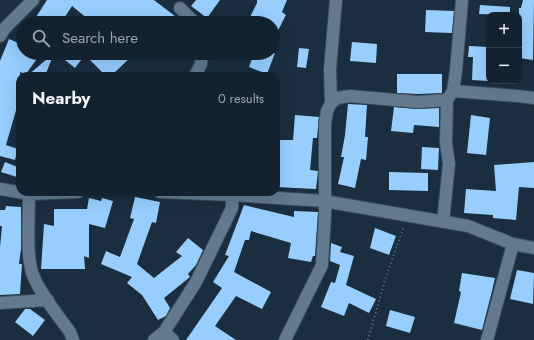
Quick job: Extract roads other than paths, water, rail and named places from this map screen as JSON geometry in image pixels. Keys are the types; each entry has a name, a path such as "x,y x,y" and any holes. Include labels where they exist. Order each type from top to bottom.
{"street":[{"path":"17,16 33,0"},
{"path":"331,104 330,69 336,0"},
{"path":"443,222 449,164 446,143 450,95 461,31 462,0"},
{"path":"180,8 188,16"},
{"path":"0,36 5,28 16,17"},
{"path":"197,72 201,60"},
{"path":"286,340 322,266 325,215 325,124 327,110 337,98 350,96 418,102 450,95 518,96 534,98"},
{"path":"0,189 16,192"},
{"path":"29,196 29,250 32,272 37,285 70,332 73,340"},
{"path":"154,340 168,336 232,208 232,196"},
{"path":"247,196 324,201 468,226 513,244 534,248"},
{"path":"487,340 513,244"},
{"path":"0,303 48,300"}]}
